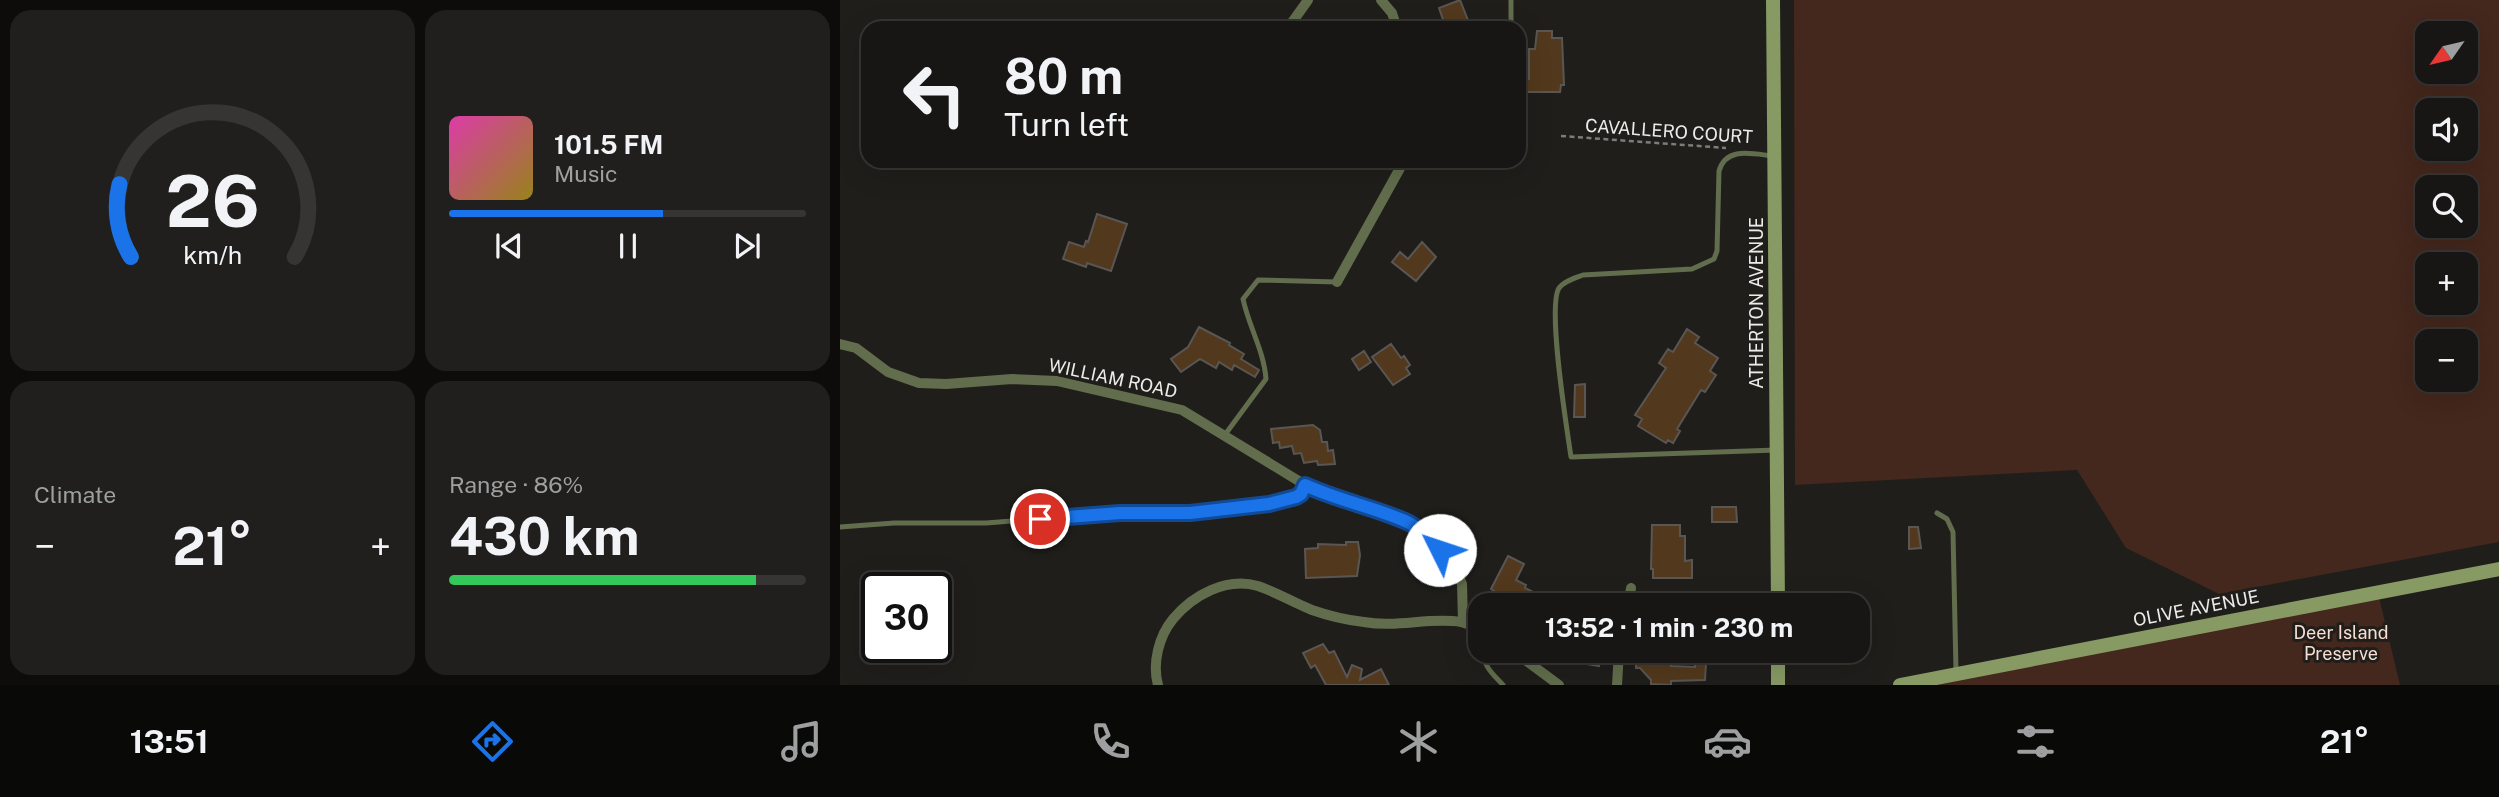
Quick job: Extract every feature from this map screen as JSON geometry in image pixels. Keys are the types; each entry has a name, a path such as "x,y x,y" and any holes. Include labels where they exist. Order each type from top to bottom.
{"main road":[{"name":"ATHERTON AVENUE","path":"1773,0 1778,593"},
{"name":"OLIVE AVENUE","path":"1900,685 2499,569"},
{"path":"1778,663 1778,685"}],"street":[{"path":"1294,21 1308,0"},
{"path":"1381,0 1392,13 1395,21"},
{"path":"1337,282 1400,168"},
{"name":"WILLIAM ROAD","path":"840,344 856,348 888,372 919,383 946,384 1012,379 1057,381 1182,410 1305,485 1347,503 1407,522 1427,536 1453,563 1462,584 1462,622"},
{"path":"1158,685 1158,650 1167,627 1182,608 1203,593 1229,584 1256,586 1310,609 1368,623 1405,625 1436,621 1468,625"},
{"path":"1630,593 1631,587"},
{"path":"1529,663 1559,685"},
{"path":"1617,685 1618,663"}],"lane":[{"path":"1511,0 1511,21"},
{"path":"1775,156 1743,153 1730,155 1722,161 1719,171 1717,251 1714,259 1692,269 1583,275 1560,286 1555,306 1558,355 1571,457 1777,450"},
{"path":"1224,436 1266,379 1265,360 1248,323 1243,299 1258,280 1337,282"},
{"path":"840,527 894,523 986,523 1120,513 1190,513 1288,501 1301,494 1305,485"},
{"path":"1937,513 1947,519 1954,532 1956,674"},
{"path":"1485,663 1503,685"}],"path":[{"name":"CAVALLERO COURT","path":"1562,136 1735,149"}],"green space":[{"path":"1794,0 2499,0 2499,542 2219,594 2126,548 2077,470 1795,485"},
{"name":"Deer Island Preserve","path":"2378,593 2400,685 1900,685"}],"building":[{"path":"1460,0 1468,21 1444,21 1439,8"},
{"path":"1537,31 1552,31 1552,38 1562,38 1564,85 1561,85 1560,92 1526,92 1529,49 1535,49"},
{"path":"1097,214 1127,224 1111,271 1087,263 1086,267 1063,259 1069,242 1084,247 1086,241 1088,242"},
{"path":"1422,242 1436,257 1416,281 1392,262 1400,252 1408,259"},
{"path":"1199,327 1230,343 1229,345 1244,354 1241,359 1259,370 1255,377 1234,365 1232,370 1219,362 1216,368 1200,359 1181,372 1171,359 1188,347"},
{"path":"1687,329 1699,337 1695,343 1718,358 1710,371 1716,375 1705,392 1701,390 1677,429 1680,431 1673,443 1668,440 1666,443 1638,426 1642,419 1635,415 1666,368 1659,363 1668,349 1673,352"},
{"path":"1391,344 1410,365 1406,368 1410,374 1393,385 1372,357"},
{"path":"1364,351 1371,362 1359,370 1352,359"},
{"path":"1585,384 1585,417 1574,417 1575,385"},
{"path":"1313,425 1320,430 1322,442 1327,442 1328,451 1333,450 1335,464 1318,465 1317,461 1304,463 1301,453 1294,454 1292,446 1280,448 1279,442 1273,443 1271,429"},
{"path":"1712,507 1736,507 1737,522 1712,522"},
{"path":"1652,525 1680,525 1680,536 1685,536 1685,561 1692,560 1692,578 1653,578"},
{"path":"1909,527 1918,527 1921,548 1909,549"},
{"path":"1346,542 1358,542 1360,555 1357,576 1306,578 1305,549 1318,548 1318,544 1346,545"},
{"path":"1508,556 1524,564 1516,580 1535,593 1493,593 1491,589"},
{"path":"1323,644 1329,653 1334,651 1347,677 1352,665 1362,669 1360,680 1381,669 1389,685 1326,685 1315,665 1311,668 1303,653"},
{"path":"1636,663 1671,663 1671,666 1695,667 1695,663 1706,663 1705,680 1671,681 1671,685 1651,684 1651,680 1640,668 1636,668"}],"route":[{"path":"1040,519 1140,512 1190,513 1269,504 1296,497 1301,494 1305,485 1347,503 1407,522 1427,536 1440,550"}]}
